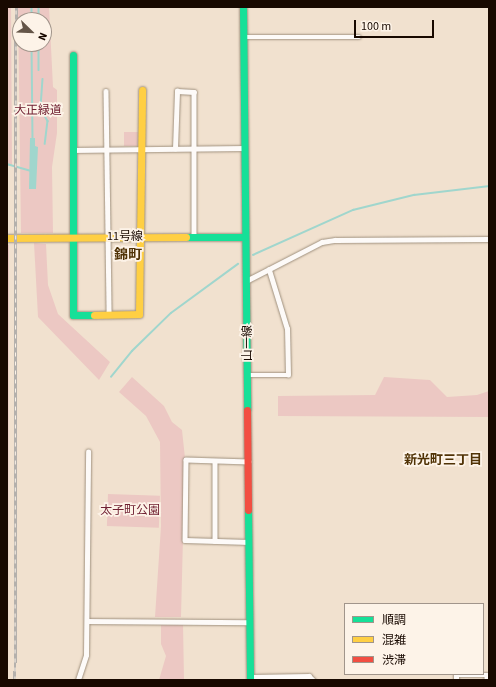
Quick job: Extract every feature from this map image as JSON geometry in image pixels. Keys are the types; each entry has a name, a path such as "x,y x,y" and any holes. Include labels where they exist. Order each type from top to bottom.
{"street":[{"name":"山一線","path":"243,7 243,148 248,375 250,678"},
{"path":"243,37 359,37"},
{"path":"73,55 73,315 139,314 142,90"},
{"path":"106,91 108,149 107,237 109,315"},
{"path":"175,149 177,91 194,92 194,237"},
{"path":"74,150 243,148"},
{"name":"11号線","path":"7,238 244,237"},
{"path":"246,281 322,242 335,240 489,239"},
{"path":"248,375 288,375 287,328 269,270"},
{"path":"78,680 86,655 88,452"},
{"path":"249,462 186,460 185,540 249,542"},
{"path":"215,461 216,541"},
{"path":"87,621 249,622"},
{"path":"456,680 456,675 487,675 487,680"},
{"path":"250,678 309,676 313,680"}],"green space":[{"path":"7,7 11,7 12,166 7,166"},
{"name":"大正緑道","path":"18,7 49,7 49,12 18,12"},
{"name":"大正緑道","path":"19,52 51,52 53,87 57,90 57,133 52,167 53,233 21,233"},
{"path":"124,132 138,132 138,146 124,146"},
{"path":"34,243 46,244 48,285 58,314 110,362 99,380 38,317"},
{"path":"7,245 9,245 8,680 7,680"},
{"path":"132,377 164,406 172,422 182,430 185,458 181,617 155,617 161,526 160,442 146,416 119,392"},
{"path":"384,377 430,380 447,397 477,395 489,391 489,417 278,416 278,396 375,395"},
{"name":"太子町公園","path":"108,494 160,496 159,528 107,526"},
{"path":"183,624 184,680 159,680 166,656 161,644 161,625"}],"water":[{"path":"30,138 35,138 35,146 38,147 36,189 29,189"}],"waterway":[{"path":"32,7 32,12"},
{"path":"39,7 39,12"},
{"path":"32,52 33,138"},
{"path":"39,52 39,70"},
{"path":"43,79 41,109 48,121 45,144"},
{"path":"7,164 31,171"},
{"path":"253,255 353,210 414,195 489,186"},
{"path":"111,377 132,351 171,313 238,264"}],"railway":[{"path":"15,680 16,7"}],"traffic: fast":[{"path":"243,7 247,410"},
{"path":"73,55 73,315 94,315"},
{"path":"186,237 244,237"},
{"path":"248,510 250,680"}],"traffic: slow":[{"path":"94,315 139,314 142,90"},
{"path":"7,238 186,237"}],"traffic: jam":[{"path":"247,410 248,510"}],"district":[{"name":"錦町","path":"128,255"},
{"name":"新光町三丁目","path":"443,460"}]}
